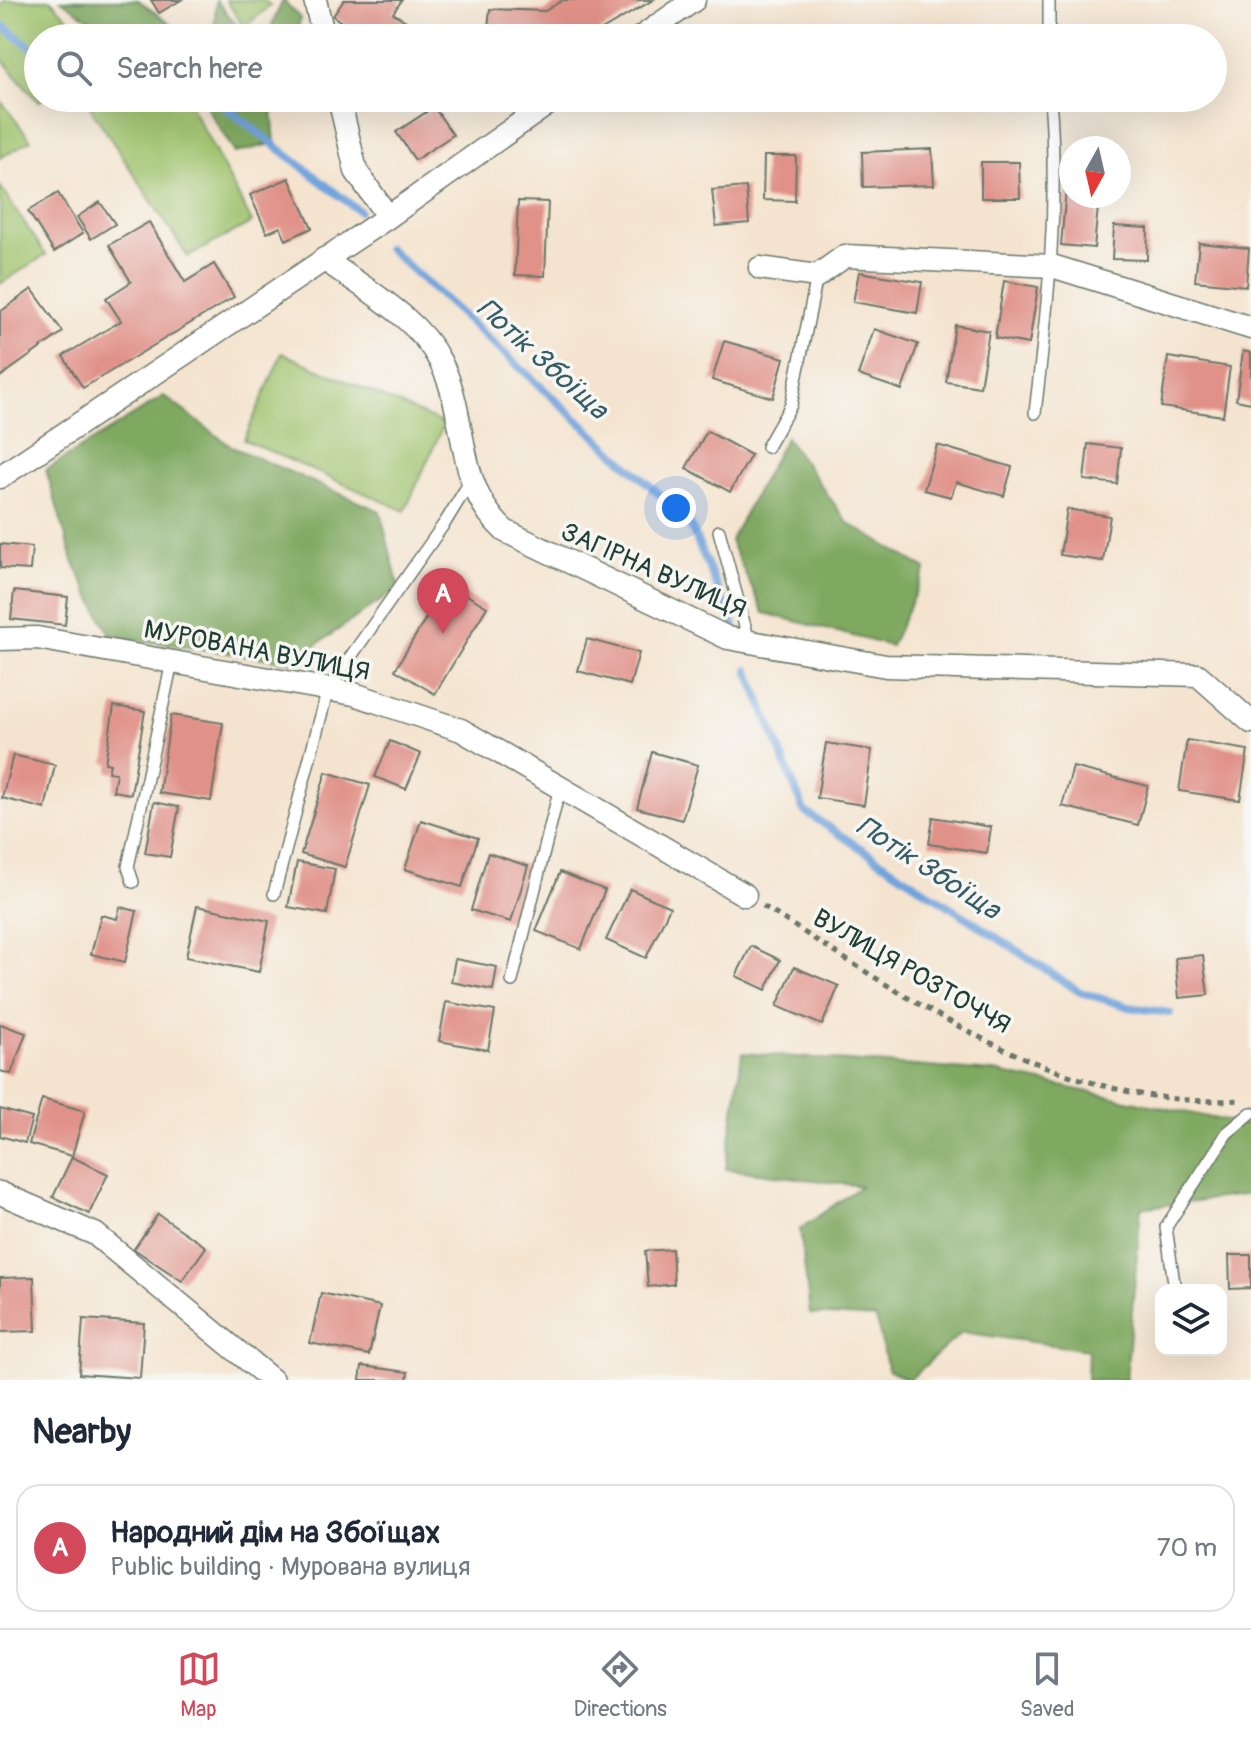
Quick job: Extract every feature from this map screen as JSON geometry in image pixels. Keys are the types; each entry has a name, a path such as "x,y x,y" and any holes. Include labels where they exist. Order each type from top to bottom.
{"street":[{"path":"315,0 321,24"},
{"path":"660,24 694,0"},
{"path":"342,112 356,171 388,217"},
{"path":"0,477 388,217 536,112"},
{"path":"760,268 817,276 845,256 1052,266 1251,328"},
{"name":"ЗАГІРНА ВУЛИЦЯ","path":"324,259 426,337 453,391 471,480 482,507 505,531 728,638 886,666 1198,675 1251,722"},
{"name":"МУРОВАНА ВУЛИЦЯ","path":"0,639 37,638 354,694 461,730 745,895"},
{"path":"0,1193 95,1234 272,1380"}],"lane":[{"path":"1049,0 1049,24"},
{"path":"1035,413 1052,266 1056,172 1051,112"},
{"path":"767,447 791,405 817,276"},
{"path":"274,894 328,689 446,521 471,480"},
{"path":"719,531 749,642"},
{"path":"133,882 128,867 172,662"},
{"path":"512,981 560,787"},
{"path":"1174,1284 1166,1227 1227,1133 1251,1113"}],"path":[{"name":"ВУЛИЦЯ РОЗТОЧЧЯ","path":"745,895 923,1007 1018,1056 1065,1074 1149,1097 1208,1102 1251,1099"}],"green space":[{"path":"5,0 51,0 73,24 24,24 24,85 0,57 0,6"},
{"path":"61,0 138,0 170,24 96,24"},
{"path":"216,0 236,24 215,24"},
{"path":"226,0 265,0 270,6 248,24 242,24"},
{"path":"283,0 300,18 299,24 272,24"},
{"path":"0,100 31,140 0,158"},
{"path":"93,112 194,112 252,222 188,257"},
{"path":"210,112 272,112 275,143 235,153"},
{"path":"0,186 46,255 0,284"},
{"path":"282,353 444,424 405,511 244,440"},
{"path":"164,396 232,447 380,511 399,588 291,662 111,636 74,564 46,470"},
{"path":"786,437 848,523 926,569 891,646 764,613 730,541"},
{"path":"742,1053 994,1072 1251,1126 1251,1194 1141,1208 1126,1380 1087,1380 1088,1350 962,1332 909,1380 888,1370 876,1318 810,1314 800,1229 861,1186 726,1169"}],"building":[{"path":"151,0 181,0 159,13"},
{"path":"344,0 402,0 393,13 411,24 344,24 333,16"},
{"path":"563,0 653,0 612,24 488,24 490,9 545,11"},
{"path":"426,112 437,112 453,135 415,160 396,132"},
{"path":"932,149 934,185 863,187 862,152"},
{"path":"764,156 796,156 795,201 763,200"},
{"path":"981,162 1019,162 1020,198 981,198"},
{"path":"289,178 312,228 286,240 280,227 267,233 250,195"},
{"path":"746,187 749,223 716,226 712,190"},
{"path":"58,193 83,233 54,252 28,211"},
{"path":"518,201 548,202 545,276 515,275"},
{"path":"100,202 115,224 91,239 77,217"},
{"path":"1064,208 1098,208 1094,248 1061,245"},
{"path":"149,222 185,282 214,264 234,297 83,388 63,356 121,321 106,298 131,282 109,245"},
{"path":"1114,226 1148,228 1147,260 1112,259"},
{"path":"1199,243 1249,248 1246,286 1195,281"},
{"path":"859,272 922,282 917,313 853,302"},
{"path":"1004,281 1038,287 1029,344 995,338"},
{"path":"32,289 63,332 0,377 0,312"},
{"path":"955,325 989,331 980,387 946,382"},
{"path":"874,329 918,344 902,390 858,375"},
{"path":"724,341 784,358 773,398 712,380"},
{"path":"1243,351 1251,353 1251,403 1236,400"},
{"path":"1168,357 1230,367 1223,416 1161,407"},
{"path":"707,431 751,455 730,492 686,468"},
{"path":"1088,444 1121,448 1117,484 1084,480"},
{"path":"937,445 1012,467 1004,496 956,482 951,497 924,490"},
{"path":"1067,509 1110,516 1103,561 1060,555"},
{"path":"0,544 32,547 30,570 0,568"},
{"path":"447,583 487,607 435,694 395,670"},
{"path":"14,591 68,597 65,625 11,619"},
{"path":"587,639 639,653 630,685 578,671"},
{"path":"114,706 145,711 131,794 113,791 116,773 108,772 110,764 105,763"},
{"path":"171,715 223,723 211,801 159,793"},
{"path":"1187,740 1248,750 1240,800 1179,791"},
{"path":"390,741 421,754 406,789 375,777"},
{"path":"826,743 872,750 864,805 817,798"},
{"path":"652,752 698,765 682,820 637,808"},
{"path":"13,755 55,765 45,809 2,798"},
{"path":"1073,767 1148,786 1138,825 1062,806"},
{"path":"326,772 370,785 345,867 301,854"},
{"path":"154,802 179,807 170,857 145,853"},
{"path":"933,817 991,827 987,853 929,844"},
{"path":"421,820 478,838 462,887 405,869"},
{"path":"488,853 528,866 511,922 471,910"},
{"path":"297,862 335,869 327,914 288,907"},
{"path":"560,872 605,890 581,949 536,931"},
{"path":"630,889 670,907 646,958 606,940"},
{"path":"197,906 269,921 259,972 186,957"},
{"path":"120,907 137,911 125,962 91,954 101,915 117,919"},
{"path":"751,946 780,960 766,990 736,976"},
{"path":"1203,955 1208,995 1179,998 1175,958"},
{"path":"455,959 497,967 493,990 451,982"},
{"path":"794,967 839,986 822,1025 777,1006"},
{"path":"446,1002 495,1011 488,1050 439,1041"},
{"path":"0,1024 26,1033 11,1074 0,1071"},
{"path":"42,1099 85,1111 72,1156 29,1144"},
{"path":"0,1109 32,1118 25,1143 0,1136"},
{"path":"72,1157 108,1174 89,1214 53,1197"},
{"path":"158,1214 206,1247 182,1281 134,1249"},
{"path":"672,1249 674,1284 648,1287 645,1251"},
{"path":"1229,1255 1251,1255 1251,1288 1230,1289"},
{"path":"34,1277 36,1331 0,1332 0,1278"},
{"path":"321,1293 380,1306 369,1355 310,1343"},
{"path":"83,1319 144,1323 140,1378 79,1374"},
{"path":"362,1366 408,1372 407,1380 360,1380"}],"waterway":[{"name":"Потік Збоїща","path":"0,24 24,42"},
{"name":"Потік Збоїща","path":"232,112 359,211"},
{"name":"Потік Збоїща","path":"388,248 688,520 734,626"},
{"name":"Потік Збоїща","path":"748,670 804,811 1080,992 1129,1007 1170,1013"}],"place":[{"name":"Народний дім на Збоїщах","path":"443,634"}]}
